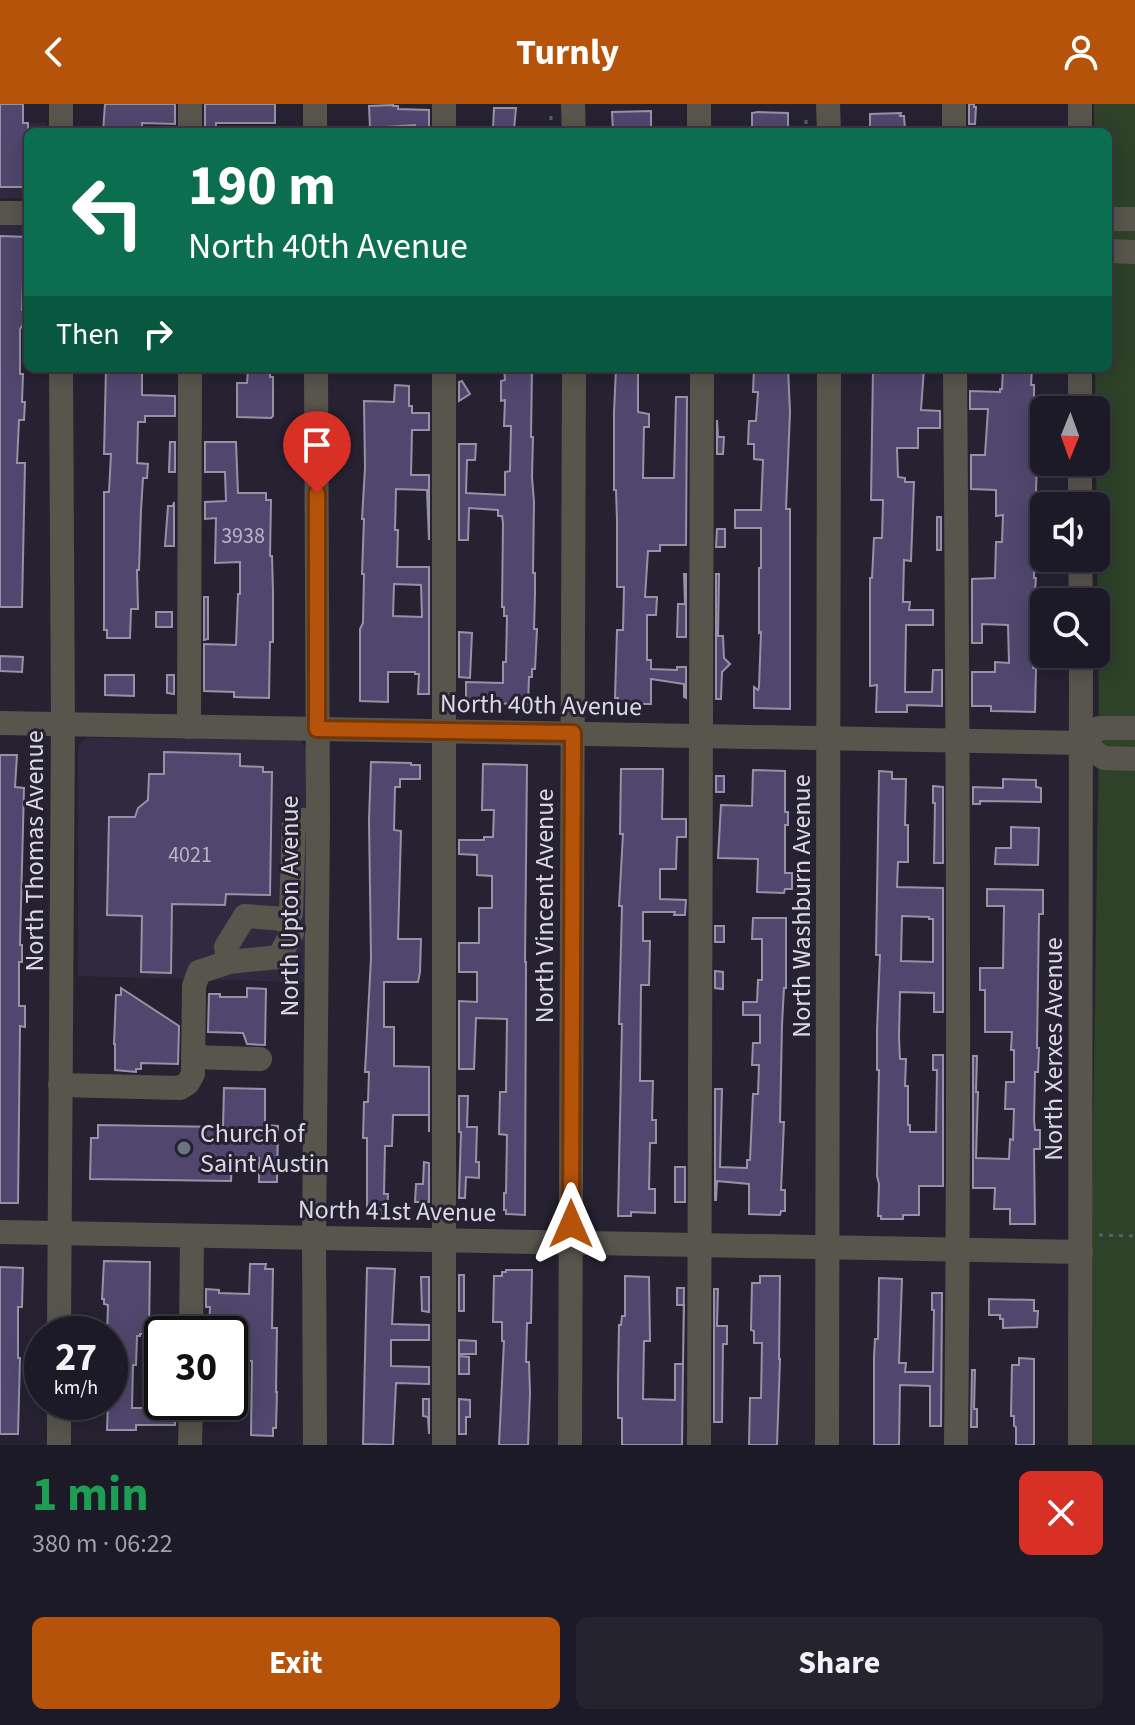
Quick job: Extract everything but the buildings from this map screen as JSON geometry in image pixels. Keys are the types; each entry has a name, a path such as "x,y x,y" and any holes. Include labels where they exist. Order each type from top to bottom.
{"street":[{"path":"61,104 61,128"},
{"path":"190,104 190,128"},
{"path":"315,104 315,128"},
{"path":"444,104 444,128"},
{"path":"573,104 574,128"},
{"path":"699,104 699,128"},
{"path":"828,104 829,128"},
{"path":"954,104 954,128"},
{"path":"1080,104 1080,128"},
{"path":"0,213 24,213"},
{"path":"1112,219 1135,219"},
{"path":"1112,251 1135,252"},
{"name":"North Thomas Avenue","path":"59,1316 63,724 61,372"},
{"path":"189,727 190,372"},
{"name":"North Upton Avenue","path":"315,1445 318,933 316,372"},
{"path":"444,372 444,1445"},
{"name":"North Vincent Avenue","path":"570,1445 574,372"},
{"path":"699,1445 702,372"},
{"name":"North Washburn Avenue","path":"827,1445 829,372"},
{"path":"955,372 958,740 956,1445"},
{"path":"1080,372 1080,396"},
{"name":"North Xerxes Avenue","path":"1080,1445 1081,668"},
{"name":"North 40th Avenue","path":"0,723 1081,743 1104,758 1135,759"},
{"name":"North 40th Avenue","path":"1081,743 1099,728 1135,728"},
{"path":"60,1085 180,1088 188,1083 193,1074 194,986 199,972 229,962 279,957 291,913 294,820 318,820"},
{"path":"229,962 226,947 245,916 318,933"},
{"path":"193,1057 260,1059"},
{"name":"North 41st Avenue","path":"0,1232 958,1250 1081,1244"},
{"path":"191,1316 192,1236"},
{"path":"59,1420 59,1445"},
{"path":"190,1445 191,1420"}],"path":[{"path":"551,104 551,128"},
{"path":"1081,1244 1135,1236"}],"shaded area":[{"path":"0,123 46,123 46,128 24,128 24,198 0,198"},
{"path":"0,224 24,224 24,268 0,267"},
{"path":"88,738 302,742 307,750 305,982 78,976 78,747"}],"green space":[{"path":"1094,104 1135,104 1135,1445 1091,1445 1098,668 1110,668 1110,588 1097,588 1097,572 1110,572 1110,492 1096,492 1096,476 1110,476 1110,396 1095,396 1095,372 1112,372 1112,128 1094,128"}],"place":[{"name":"Church of Saint Austin","path":"184,1148"}],"route":[{"path":"317,493 317,729 573,733 571,1224"}]}
